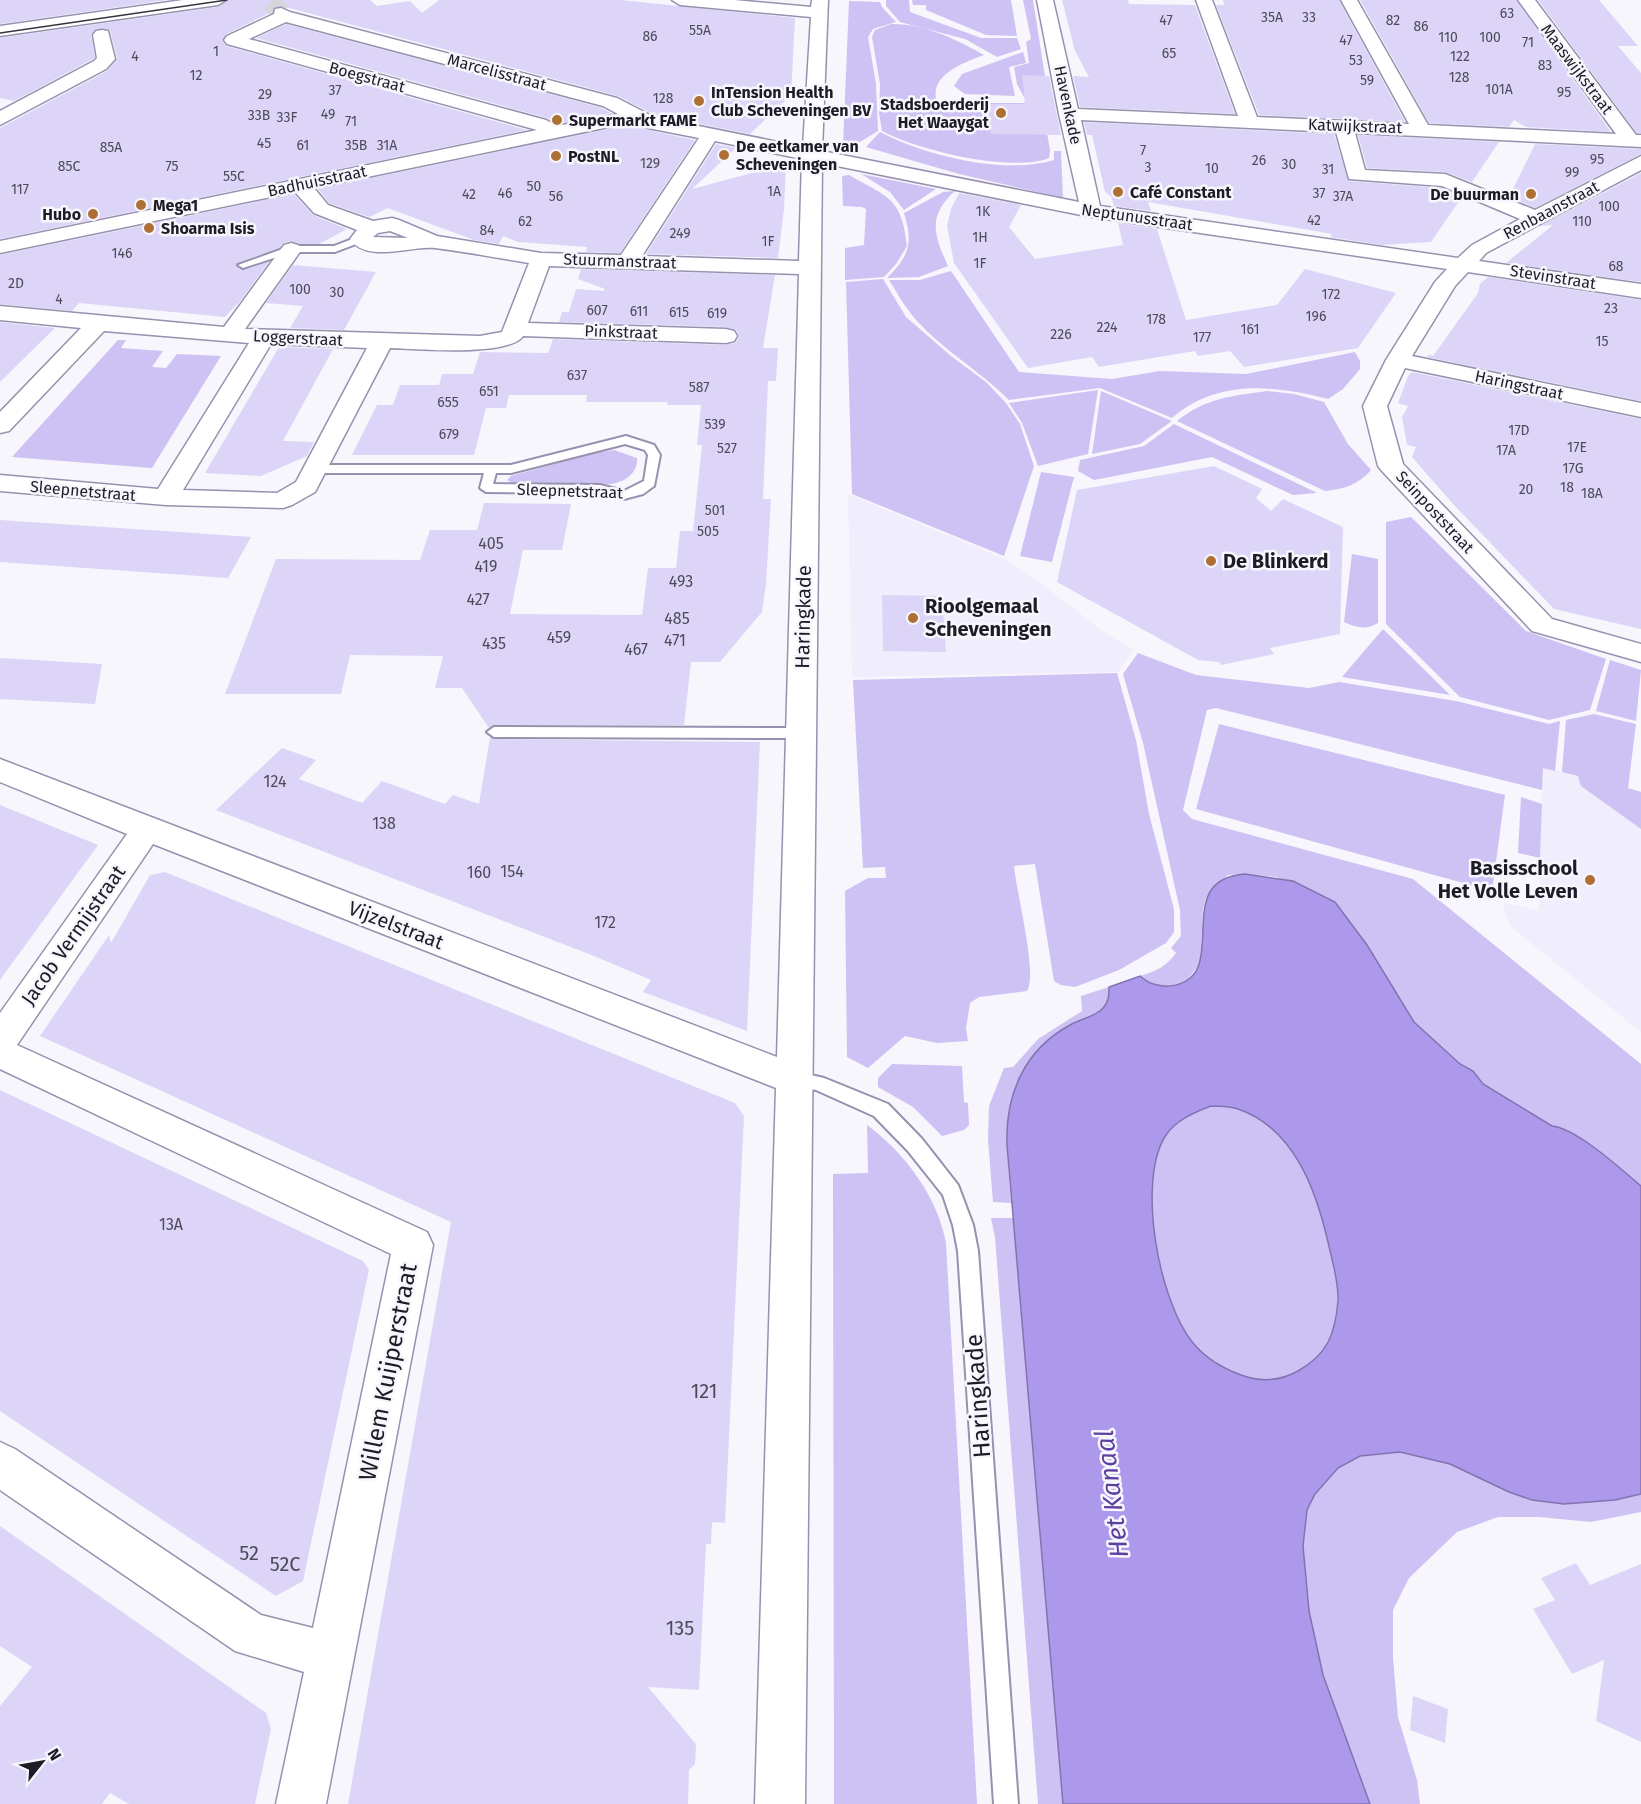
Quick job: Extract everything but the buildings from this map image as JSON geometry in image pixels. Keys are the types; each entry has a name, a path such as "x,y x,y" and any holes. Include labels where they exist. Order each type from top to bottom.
{"street":[{"path":"0,31 99,27 186,2 218,0"},
{"path":"680,0 819,7"},
{"name":"Havenkade","path":"1045,0 1068,114 1091,211"},
{"path":"1204,0 1248,122"},
{"path":"1349,0 1427,129 1439,155 1445,180"},
{"name":"Maaswijkstraat","path":"1526,0 1635,140"},
{"name":"Haringkade","path":"780,1804 812,156 819,7"},
{"name":"Marcelisstraat","path":"276,8 618,104 634,116 648,122 812,156"},
{"name":"Boegstraat","path":"276,8 233,40 539,124 554,132"},
{"path":"0,119 100,65 106,59 99,27"},
{"name":"Katwijkstraat","path":"1068,114 1635,140"},
{"name":"Badhuisstraat","path":"0,247 634,116"},
{"path":"1344,126 1356,175 1445,180 1536,218"},
{"path":"627,262 710,135"},
{"name":"Neptunusstraat","path":"812,156 1091,211 1464,264"},
{"name":"Renbaanstraat","path":"1464,264 1479,249 1641,162"},
{"name":"Stuurmanstraat","path":"300,185 321,209 366,233 392,224 432,241 542,259 810,268"},
{"path":"231,333 291,249"},
{"path":"516,329 542,259"},
{"name":"Stevinstraat","path":"1464,264 1641,291"},
{"name":"Seinpoststraat","path":"1464,264 1446,282 1398,360 1376,405 1391,466 1542,625 1641,653"},
{"name":"Loggerstraat","path":"0,313 264,336 382,342 491,343 512,336 516,329"},
{"path":"0,426 99,323"},
{"name":"Pinkstraat","path":"516,329 726,336"},
{"path":"166,497 264,336"},
{"name":"Sleepnetstraat","path":"0,483 166,497 283,500 306,487 382,342"},
{"name":"Haringstraat","path":"1398,360 1641,410"},
{"name":"Vijzelstraat","path":"0,770 793,1079"},
{"name":"Jacob Vermijstraat","path":"0,1041 147,829"},
{"name":"Willem Kuijperstraat","path":"0,1053 413,1245 301,1804"},
{"path":"0,1464 251,1635 331,1656"}],"lane":[{"path":"243,265 291,249 335,249 366,233"},
{"name":"Sleepnetstraat","path":"316,469 511,468 626,440 650,447 654,455 651,483 638,491 624,495 600,489 486,488 491,469"},
{"path":"494,732 800,733"},
{"name":"Haringkade","path":"793,1079 818,1083 880,1110 915,1145 951,1191 963,1225 968,1251 1006,1804"}],"shaded area":[{"path":"886,0 909,0 910,12 981,38 1017,38 1021,49 997,57 965,39 900,22 886,6"},
{"path":"912,0 1011,0 1017,36 986,35 926,10 926,5 913,5"},
{"path":"1023,0 1033,0 1049,102 1026,101 1017,84 1014,67 1029,63 1026,42 1031,39"},
{"path":"849,1 880,2 896,22 873,29 868,37 876,84 878,131 850,148 843,146"},
{"path":"891,24 928,29 952,38 984,55 958,66 943,77 938,84 937,102 948,108 975,112 976,106 980,103 1039,103 1042,105 1050,150 1049,158 1033,162 989,161 940,152 882,131 879,113 880,84 872,37 875,30"},
{"path":"1023,52 1026,63 1009,67 1015,96 965,94 954,86 962,74"},
{"path":"880,132 919,149 966,161 989,164 1034,164 1054,160 1054,151 1061,151 1063,198 959,174 866,147"},
{"path":"861,174 936,189 904,210 890,192"},
{"path":"849,175 883,194 890,200 901,217 907,246 896,264 884,277 845,280 845,248 864,245 866,209 843,206 842,176"},
{"path":"955,191 940,209 936,226 939,245 948,266 919,277 887,278 901,262 908,248 904,213 943,192"},
{"path":"951,271 1019,372 1112,379 1160,371 1246,374 1355,352 1360,361 1360,369 1343,389 1328,399 1267,389 1227,391 1189,405 1172,418 1100,388 1009,400 922,327 889,280 920,280"},
{"path":"883,279 906,317 951,356 986,382 1006,403 1020,424 1034,466 1004,556 852,494 846,282"},
{"path":"118,340 126,340 121,348 163,351 152,367 166,368 177,354 221,356 152,468 12,457"},
{"path":"1098,390 1088,454 1038,466 1022,423 1009,403"},
{"path":"1101,391 1172,421 1140,444 1092,454"},
{"path":"1267,391 1294,394 1324,402 1348,444 1371,470 1350,485 1325,491 1177,421 1198,407 1219,399"},
{"path":"1174,424 1317,493 1293,495 1212,457 1094,480 1078,471 1080,460 1144,446"},
{"path":"614,450 637,458 637,461 636,468 630,476 614,483 570,486 512,483 507,480 511,476 594,453"},
{"path":"1041,472 1074,477 1052,562 1020,556"},
{"path":"848,494 1005,559 1041,583 1105,633 1134,650 1118,672 852,677"},
{"path":"1411,517 1526,631 1606,659 1590,710 1549,720 1460,697 1386,624 1386,522"},
{"path":"1352,554 1378,559 1378,623 1369,627 1357,627 1344,622"},
{"path":"1383,629 1450,695 1342,677"},
{"path":"1138,653 1196,675 1309,688 1339,682 1456,701 1549,724 1560,721 1555,771 1543,768 1542,790 1216,708 1207,710 1183,810 1192,819 1413,879 1641,1064 1641,1186 1585,1141 1562,1128 1552,1126 1482,1084 1473,1071 1460,1064 1414,1022 1367,945 1335,902 1276,877 1228,875 1211,890 1205,900 1203,911 1200,963 1188,979 1180,984 1161,987 1146,982 1140,976 1168,962 1176,953 1171,948 1181,936 1180,910 1143,743 1123,674"},
{"path":"1610,660 1641,670 1636,721 1596,711"},
{"path":"1117,673 1136,740 1149,814 1174,909 1174,932 1166,943 1119,970 1075,987 1061,985 1054,981 1035,864 1014,866 1030,968 1030,982 1027,991 979,997 970,1003 966,1028 968,1041 937,1043 905,1036 868,1068 847,1057 845,891 868,878 886,878 885,867 863,868 853,680"},
{"path":"1594,714 1636,724 1628,788 1641,792 1641,829 1581,786 1578,776 1562,772 1566,720"},
{"path":"1219,724 1505,795 1492,891 1196,809"},
{"name":"Basisschool Het Volle Leven","path":"1543,767 1641,792 1641,1032 1511,927 1506,915 1503,902 1539,911"},
{"path":"1521,797 1542,804 1540,858 1518,853"},
{"path":"1109,987 1107,1002 1097,1012 1055,1034 1027,1064 1018,1082 1008,1120 1011,1203 993,1202 988,1140 989,1106 1004,1068 1013,1067 1038,1039 1082,1011 1081,996"},
{"path":"892,1064 962,1066 964,1102 968,1103 969,1125 964,1130 942,1136 913,1107 878,1087 878,1078"},
{"path":"1211,1105 1238,1109 1258,1118 1274,1130 1300,1163 1323,1222 1338,1290 1330,1341 1320,1356 1309,1365 1288,1376 1272,1379 1247,1377 1212,1361 1193,1343 1181,1324 1162,1271 1153,1210 1153,1181 1157,1155 1166,1135 1175,1125"},
{"path":"867,1125 894,1148 917,1177 935,1209 946,1243 977,1804 834,1804 833,1174 868,1173"},
{"path":"991,1218 1013,1218 1063,1804 1038,1804 995,1237"},
{"path":"1400,1452 1450,1464 1532,1500 1564,1504 1615,1500 1641,1494 1641,1512 1591,1522 1539,1517 1498,1517 1457,1532 1409,1578 1393,1610 1393,1658 1398,1717 1417,1780 1420,1804 1370,1804 1323,1675 1309,1611 1303,1546 1307,1510 1315,1494 1338,1468 1360,1455"}],"water":[{"name":"Het Kanaal","path":"1245,874 1293,881 1335,902 1367,945 1414,1022 1460,1064 1473,1071 1483,1084 1552,1126 1562,1128 1585,1141 1641,1186 1641,1494 1615,1500 1564,1504 1532,1500 1509,1492 1450,1464 1400,1452 1360,1456 1338,1468 1315,1494 1307,1510 1303,1546 1309,1611 1323,1675 1370,1804 1063,1804 1007,1145 1010,1109 1020,1076 1040,1047 1070,1025 1100,1011 1108,1001 1109,987 1140,976 1156,985 1165,986 1183,983 1191,978 1200,961 1205,905 1209,894 1216,884 1228,877","holes":["1211,1106 1238,1109 1274,1130 1300,1163 1323,1222 1337,1286 1338,1301 1335,1323 1328,1342 1316,1358 1298,1371 1284,1377 1270,1379 1248,1377 1221,1366 1203,1354 1181,1324 1170,1300 1162,1271 1152,1210 1157,1155 1166,1135 1175,1125"]}],"tunnel":[{"path":"271,2 281,13"}],"tram line":[{"path":"0,33 227,0"}],"place":[{"name":"InTension Health Club Scheveningen BV","path":"699,101"},
{"name":"Stadsboerderij Het Waaygat","path":"1001,113"},
{"name":"Supermarkt FAME","path":"557,120"},
{"name":"De eetkamer van Scheveningen","path":"724,155"},
{"name":"PostNL","path":"556,156"},
{"name":"Café Constant","path":"1118,192"},
{"name":"De buurman","path":"1531,194"},
{"name":"Mega1","path":"141,205"},
{"name":"Hubo","path":"93,214"},
{"name":"Shoarma Isis","path":"149,228"},
{"name":"De Blinkerd","path":"1211,561"},
{"name":"Rioolgemaal Scheveningen","path":"913,618"},
{"name":"Basisschool Het Volle Leven","path":"1590,880"}]}
